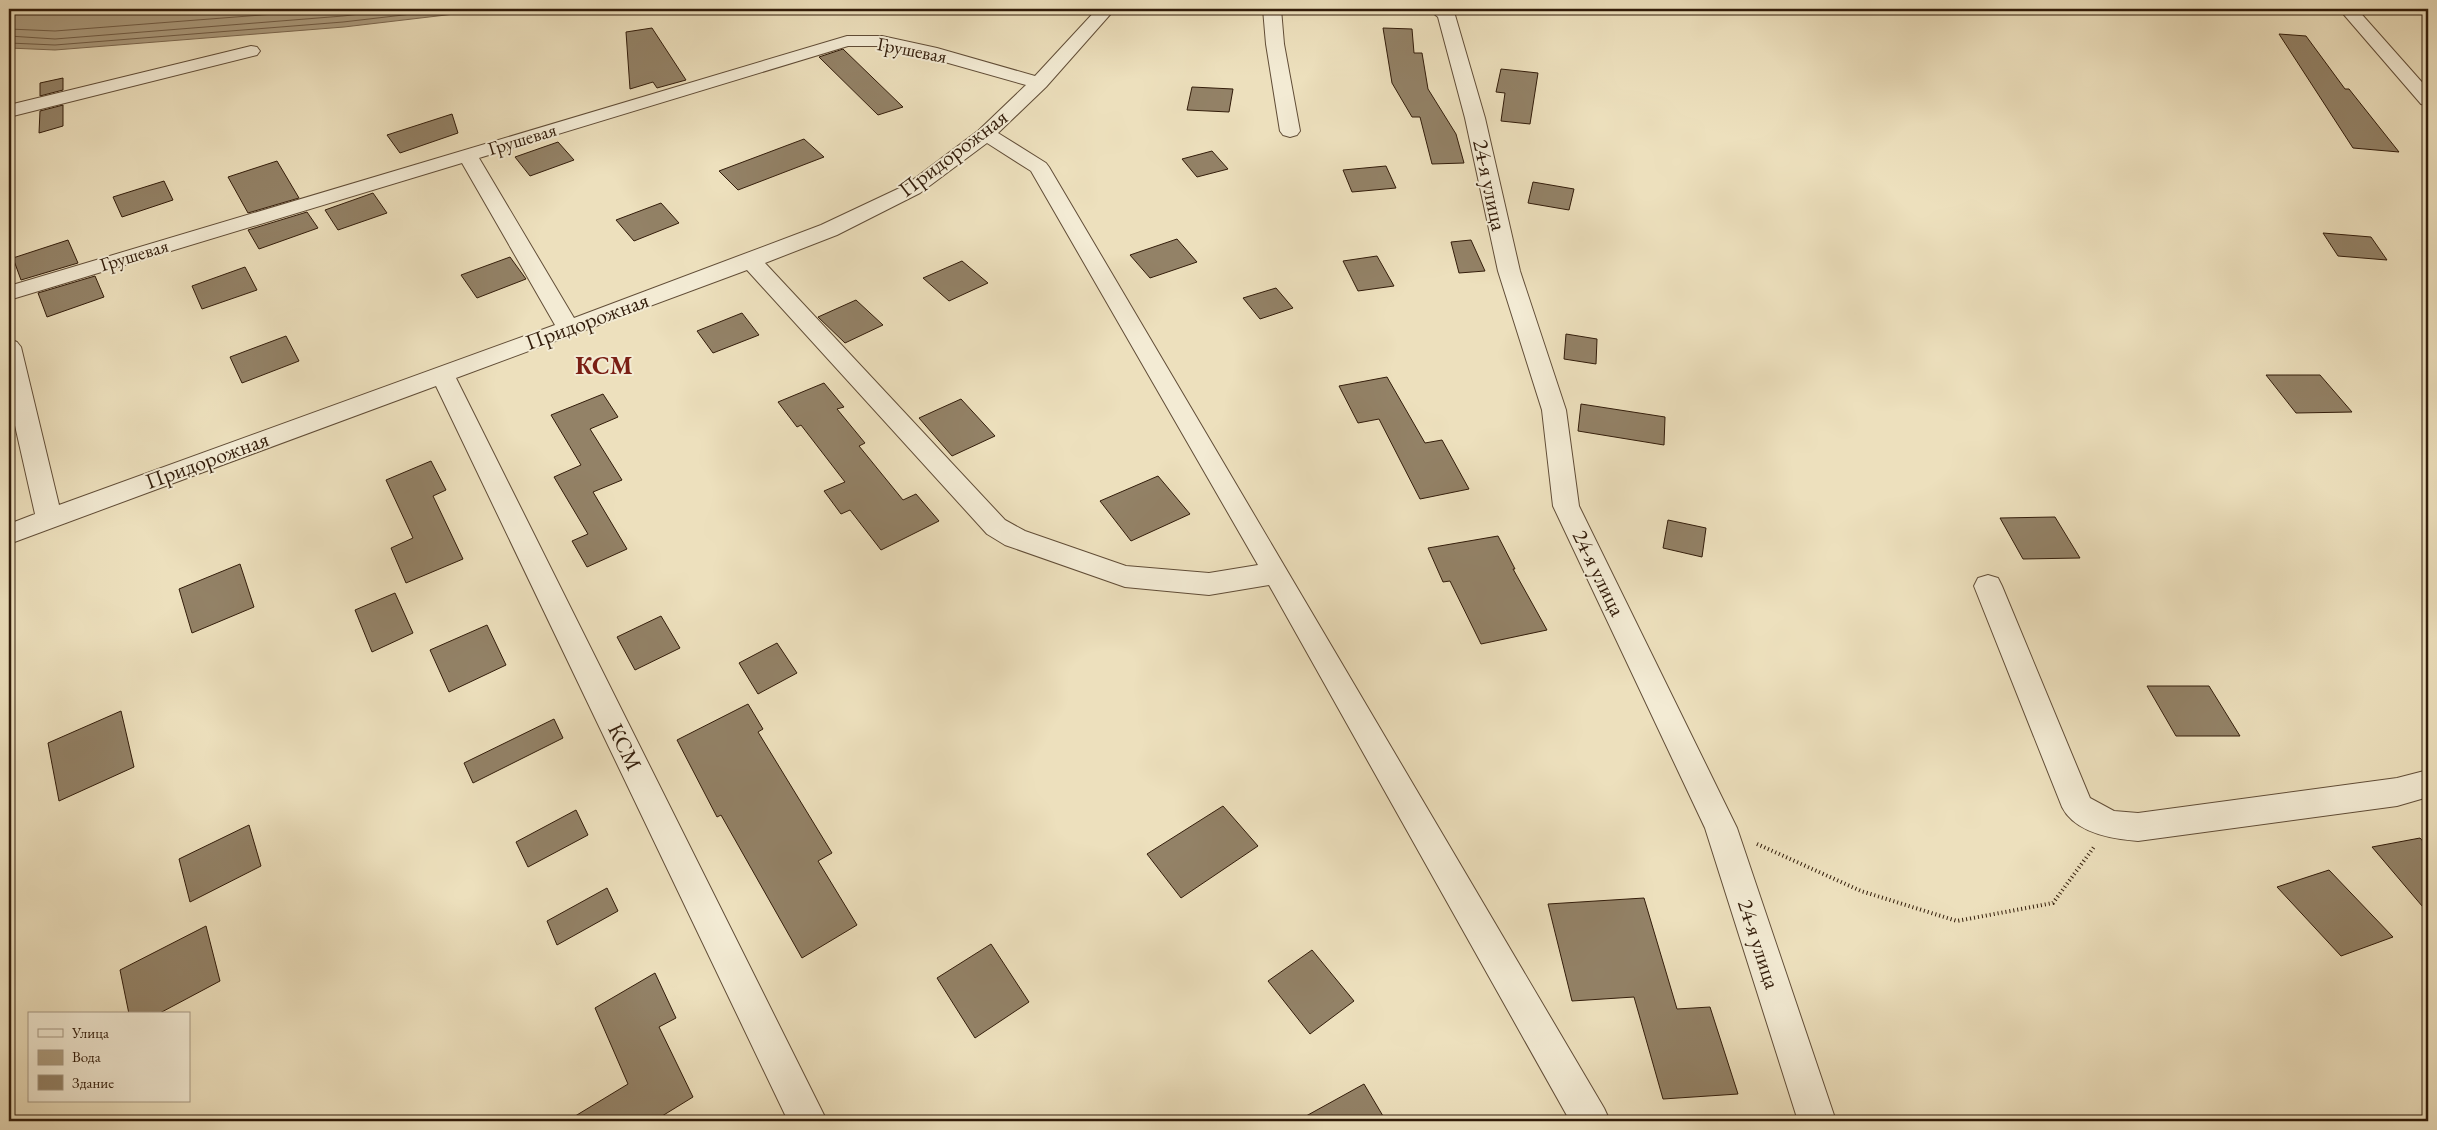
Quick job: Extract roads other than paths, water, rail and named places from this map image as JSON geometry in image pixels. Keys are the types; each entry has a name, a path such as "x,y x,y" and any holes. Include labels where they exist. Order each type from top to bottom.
{"street":[{"name":"Придорожная","path":"9,534 751,261 829,230 913,189 986,134 1039,83 1106,9"},
{"path":"1272,9 1275,44 1290,131"},
{"name":"24-я улица","path":"1437,9 1446,15 1475,118 1508,271 1554,410 1566,506 1721,828 1817,1121"},
{"path":"2348,9 2428,100"},
{"name":"Грушевая","path":"9,293 847,41 882,41 931,52 1039,83"},
{"path":"9,111 251,51"},
{"path":"986,134 1039,167 1276,573 1591,1121"},
{"path":"467,155 568,328"},
{"path":"751,261 996,526 1015,538 1125,576 1209,584 1276,573"},
{"path":"9,347 49,519"},
{"name":"КСМ","path":"442,374 808,1121"},
{"path":"1988,586 2078,807 2110,824 2138,827 2397,792 2428,784"}],"water":[{"path":"9,9 497,9 344,27 55,50 9,48"}],"district":[{"name":"КСМ","path":"604,365"}]}
